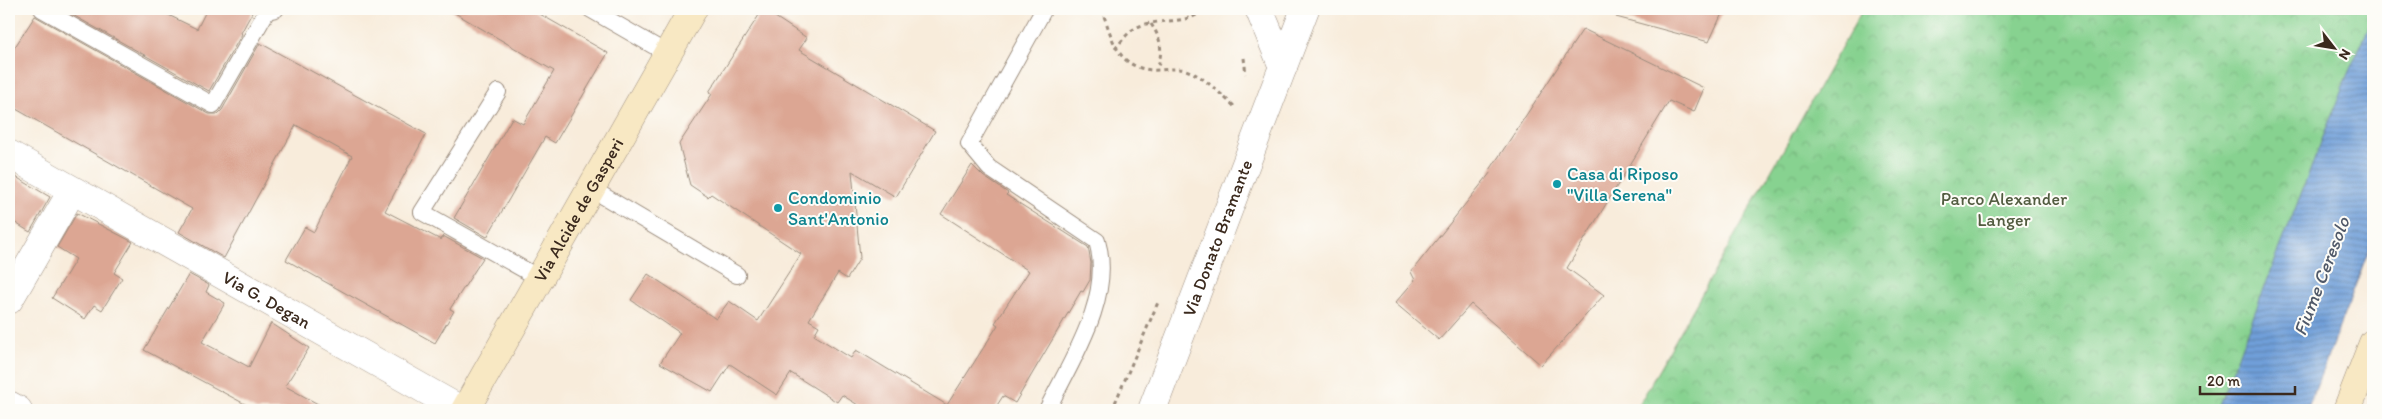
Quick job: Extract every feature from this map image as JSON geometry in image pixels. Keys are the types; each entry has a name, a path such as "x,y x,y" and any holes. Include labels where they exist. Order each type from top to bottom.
{"street":[{"name":"Via Alcide de Gasperi","path":"465,410 538,278 693,9"},
{"path":"1259,9 1283,67"},
{"name":"Via Donato Bramante","path":"1152,410 1305,9"},
{"name":"Via G. Degan","path":"9,154 461,410"},
{"path":"9,300 72,191"},
{"path":"2346,410 2373,343"},
{"path":"9,405 18,410"}],"lane":[{"path":"42,9 213,105 267,11 276,9"},
{"path":"590,9 668,54"},
{"path":"1044,9 969,144 989,168 1097,241 1102,257 1102,280 1094,312 1047,410"},
{"path":"498,92 422,212 538,278"},
{"path":"590,188 737,275"}],"path":[{"path":"1102,9 1115,49 1138,68 1186,71 1202,79 1241,113"},
{"path":"1115,49 1131,31 1151,24 1183,20 1206,9"},
{"path":"1151,24 1158,35 1161,46 1161,57 1157,70"}],"green space":[{"name":"Parco Alexander Langer","path":"1863,9 2373,9 2373,19 2223,410 1636,410"}],"water":[{"name":"Fiume Ceresolo","path":"2373,18 2373,240 2307,410 2217,410 2346,78"}],"building":[{"path":"62,9 156,9 197,29 207,9 254,9 242,34 209,91"},
{"path":"448,9 531,9 608,53 555,143 545,137 487,237 454,218 512,118 523,124 554,71"},
{"path":"763,9 807,38 799,50 935,131 896,197 852,171 860,258 847,279 838,273 809,320 819,326 814,335 851,358 856,350 947,405 998,325 995,323 1029,271 941,214 972,165 983,176 1008,193 1006,195 1088,247 1091,263 1090,280 1083,292 1081,291 1015,403 1003,396 994,410 866,410 842,395 837,402 791,373 777,395 730,364 712,392 660,363 680,333 631,300 648,274 716,319 729,301 758,321 801,254 711,194 708,197 690,185 679,144 712,94 709,92"},
{"path":"1617,9 1724,9 1709,42 1616,17"},
{"path":"35,16 209,114 218,114 222,110 260,43 426,134 385,211 441,240 443,236 483,258 450,309 454,311 435,343 286,260 305,227 314,232 352,156 296,125 224,258 179,232 192,209 9,105 9,56"},
{"name":"Casa di Riposo \"Villa Serena\"","path":"1583,29 1704,88 1694,112 1669,101 1567,268 1604,295 1541,365 1471,304 1439,340 1395,303 1415,280 1411,272 1491,172 1490,170"},
{"path":"9,173 50,197 30,232 9,219"},
{"path":"77,213 133,242 114,273 122,278 102,310 94,305 85,319 52,298 76,259 57,247"},
{"path":"189,274 209,285 206,292 225,303 202,342 249,367 271,323 309,348 285,386 329,410 256,410 144,350"}],"place":[{"name":"Casa di Riposo \"Villa Serena\"","path":"1557,184"},
{"name":"Condominio Sant'Antonio","path":"778,208"}]}
